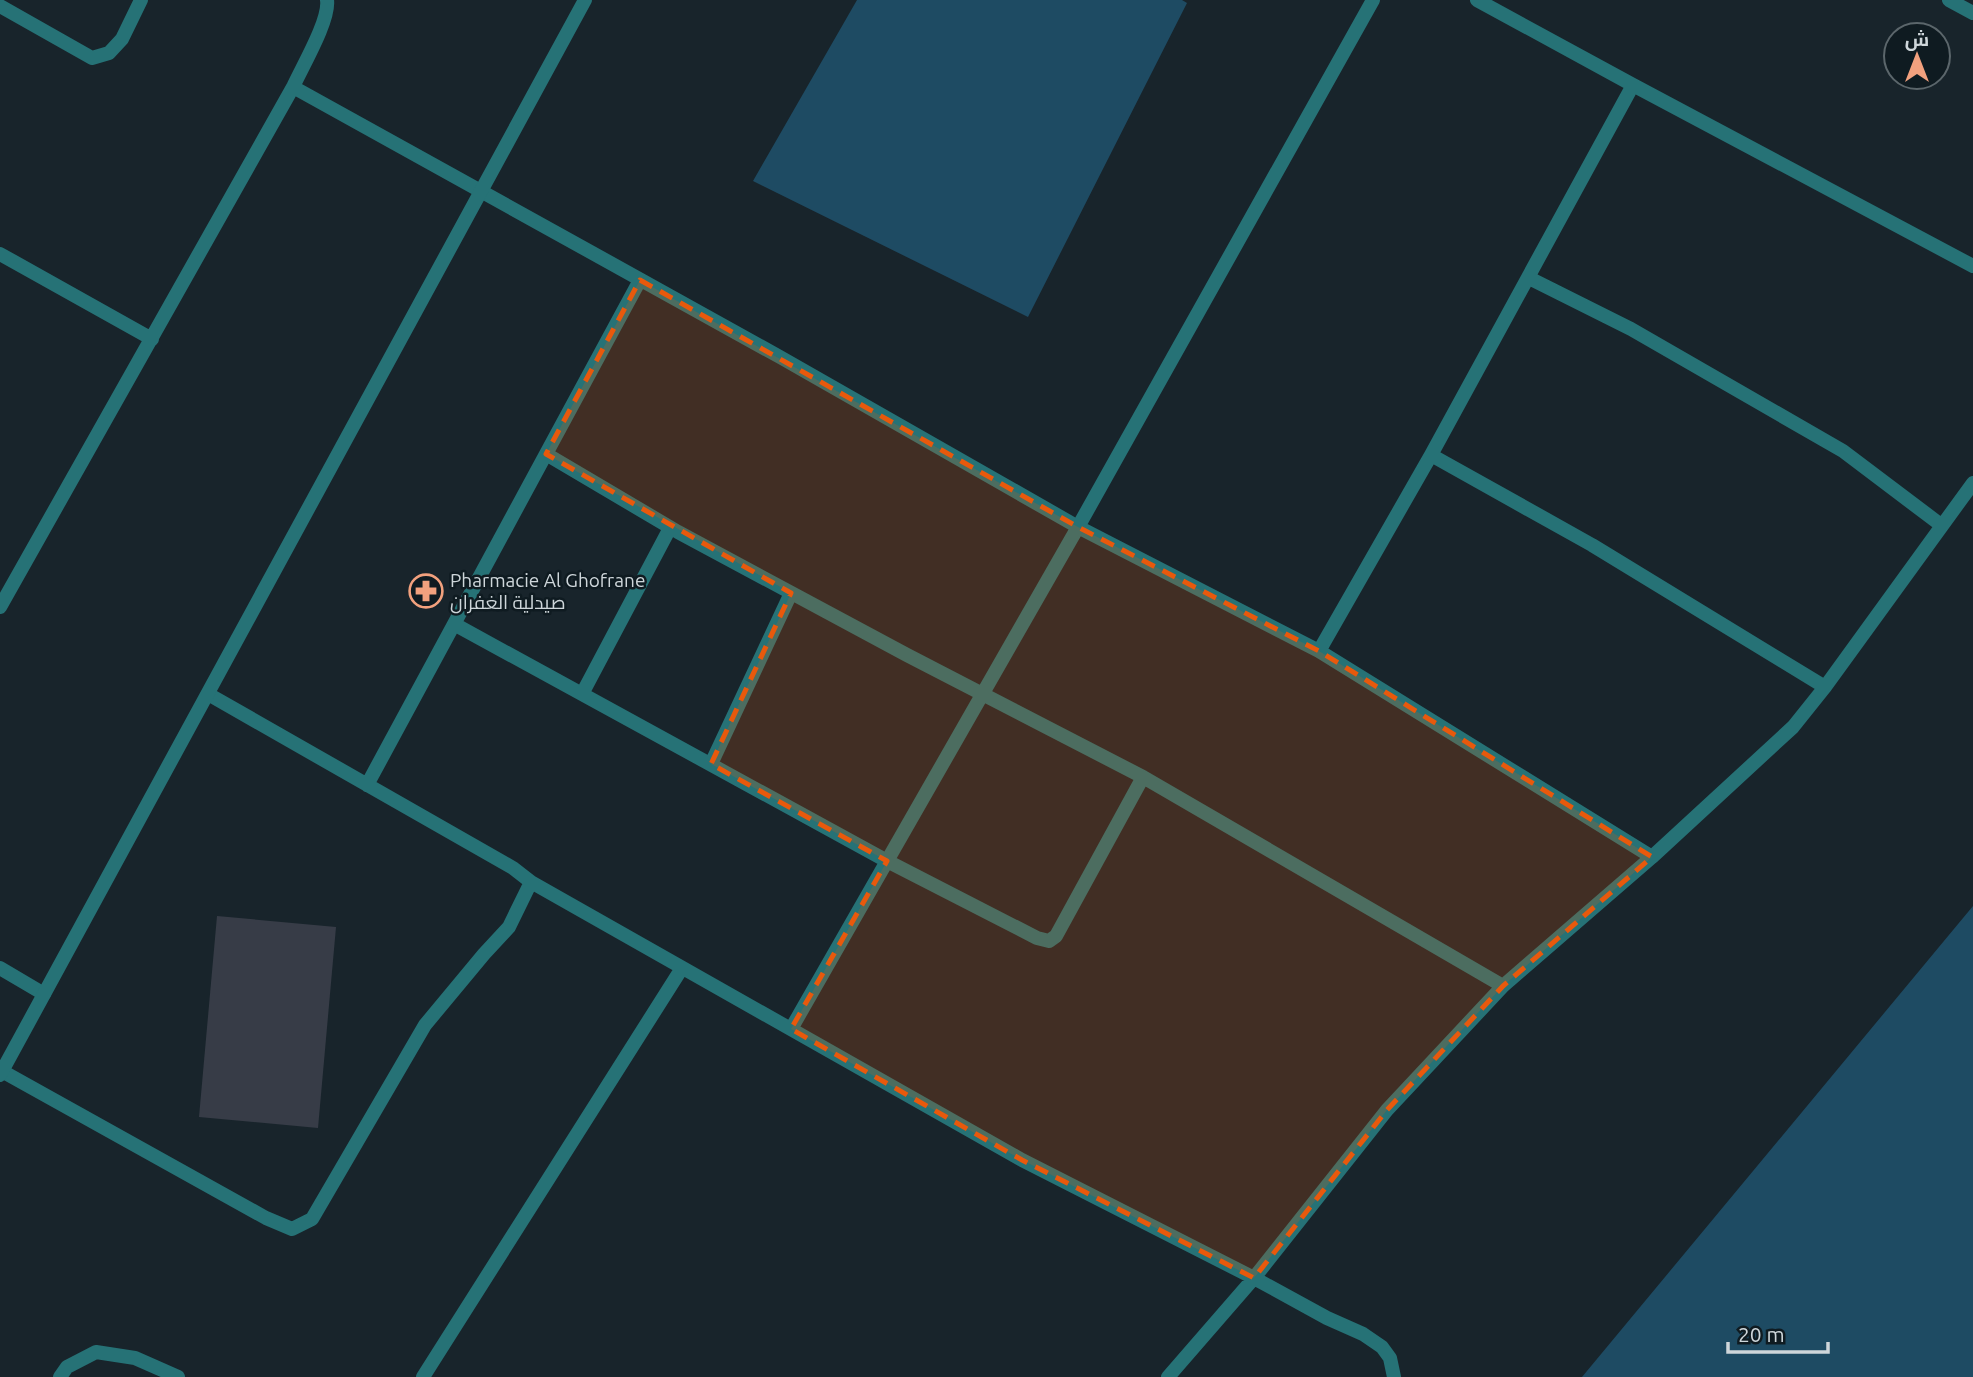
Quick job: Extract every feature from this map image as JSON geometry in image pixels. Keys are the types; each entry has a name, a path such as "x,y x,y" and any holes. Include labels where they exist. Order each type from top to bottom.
{"street":[{"path":"0,6 92,58 109,53 122,39 141,0"},
{"path":"0,607 293,86 323,23 327,0"},
{"path":"531,882 509,927 425,1025 312,1219 292,1229 266,1218 1,1073 585,0"},
{"path":"791,1029 1078,527 1373,0"},
{"path":"1477,0 1973,266"},
{"path":"1949,0 1973,13"},
{"path":"1318,651 1432,455 1633,85"},
{"path":"293,86 780,357 1078,527 1318,651 1652,857"},
{"path":"0,254 152,339"},
{"path":"1529,278 1631,330 1843,452 1941,526"},
{"path":"367,785 640,280"},
{"path":"545,454 670,528 1143,777 1503,986"},
{"path":"1432,455 1592,545 1825,687"},
{"path":"1168,1377 1254,1278 1387,1110 1503,986 1652,857 1793,727 1973,483"},
{"path":"582,694 670,528"},
{"path":"711,764 791,593"},
{"path":"454,624 887,861 1037,938 1049,941 1056,936 1143,777"},
{"path":"208,694 513,868 531,882 1022,1160 1327,1318 1363,1334 1382,1347 1390,1358 1394,1377"},
{"path":"0,968 44,994"},
{"path":"423,1377 682,968"},
{"path":"60,1377 67,1367 96,1352 135,1358 178,1377"}],"highlighted area":[{"path":"640,280 1078,527 1319,651 1652,857 1503,986 1387,1110 1254,1278 1022,1160 791,1029 887,861 711,764 791,593 546,454"}],"shaded area":[{"path":"857,0 1182,0 1187,3 1028,317 753,181"},
{"path":"1973,906 1973,1377 1582,1377"}],"building":[{"path":"217,916 336,927 318,1128 199,1117"}],"place":[{"name":"Pharmacie Al Ghofrane صيدلية الغفران","path":"426,591"}]}
